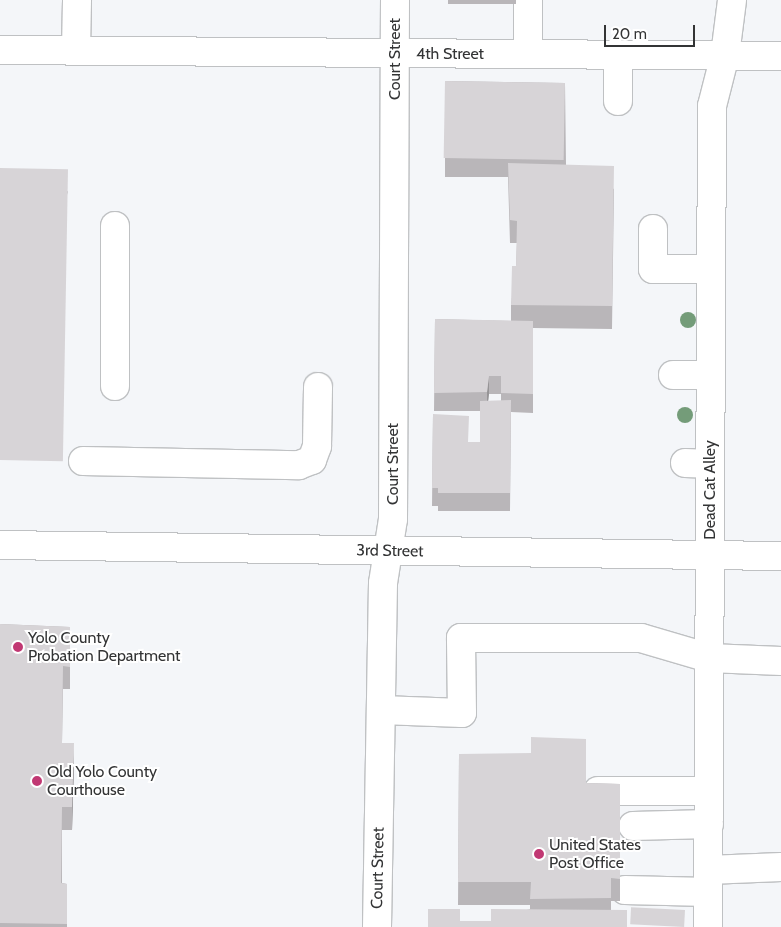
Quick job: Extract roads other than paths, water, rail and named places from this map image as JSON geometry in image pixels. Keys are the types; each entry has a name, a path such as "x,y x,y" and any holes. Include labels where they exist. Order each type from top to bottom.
{"street":[{"path":"76,49 77,0"},
{"name":"Court Street","path":"377,927 383,583 393,519 395,0"},
{"path":"528,0 528,54"},
{"name":"Dead Cat Alley","path":"708,927 710,555 698,463 710,375 712,106 725,55 732,0"},
{"name":"4th Street","path":"0,50 76,49 781,56"},
{"path":"618,54 618,101"},
{"path":"115,226 115,386"},
{"path":"653,229 652,269 711,269"},
{"path":"673,375 710,375"},
{"path":"83,461 299,465 312,460 317,446 318,387"},
{"name":"3rd Street","path":"0,545 781,556"},
{"path":"381,710 462,713 461,638 642,638 710,658 781,661"},
{"path":"598,791 709,791"},
{"path":"633,826 709,824"},
{"path":"625,890 708,881 781,867"}],"place":[{"name":"Yolo County Probation Department","path":"18,647"},
{"name":"Old Yolo County Courthouse","path":"37,781"},
{"name":"United States Post Office","path":"539,854"}]}
